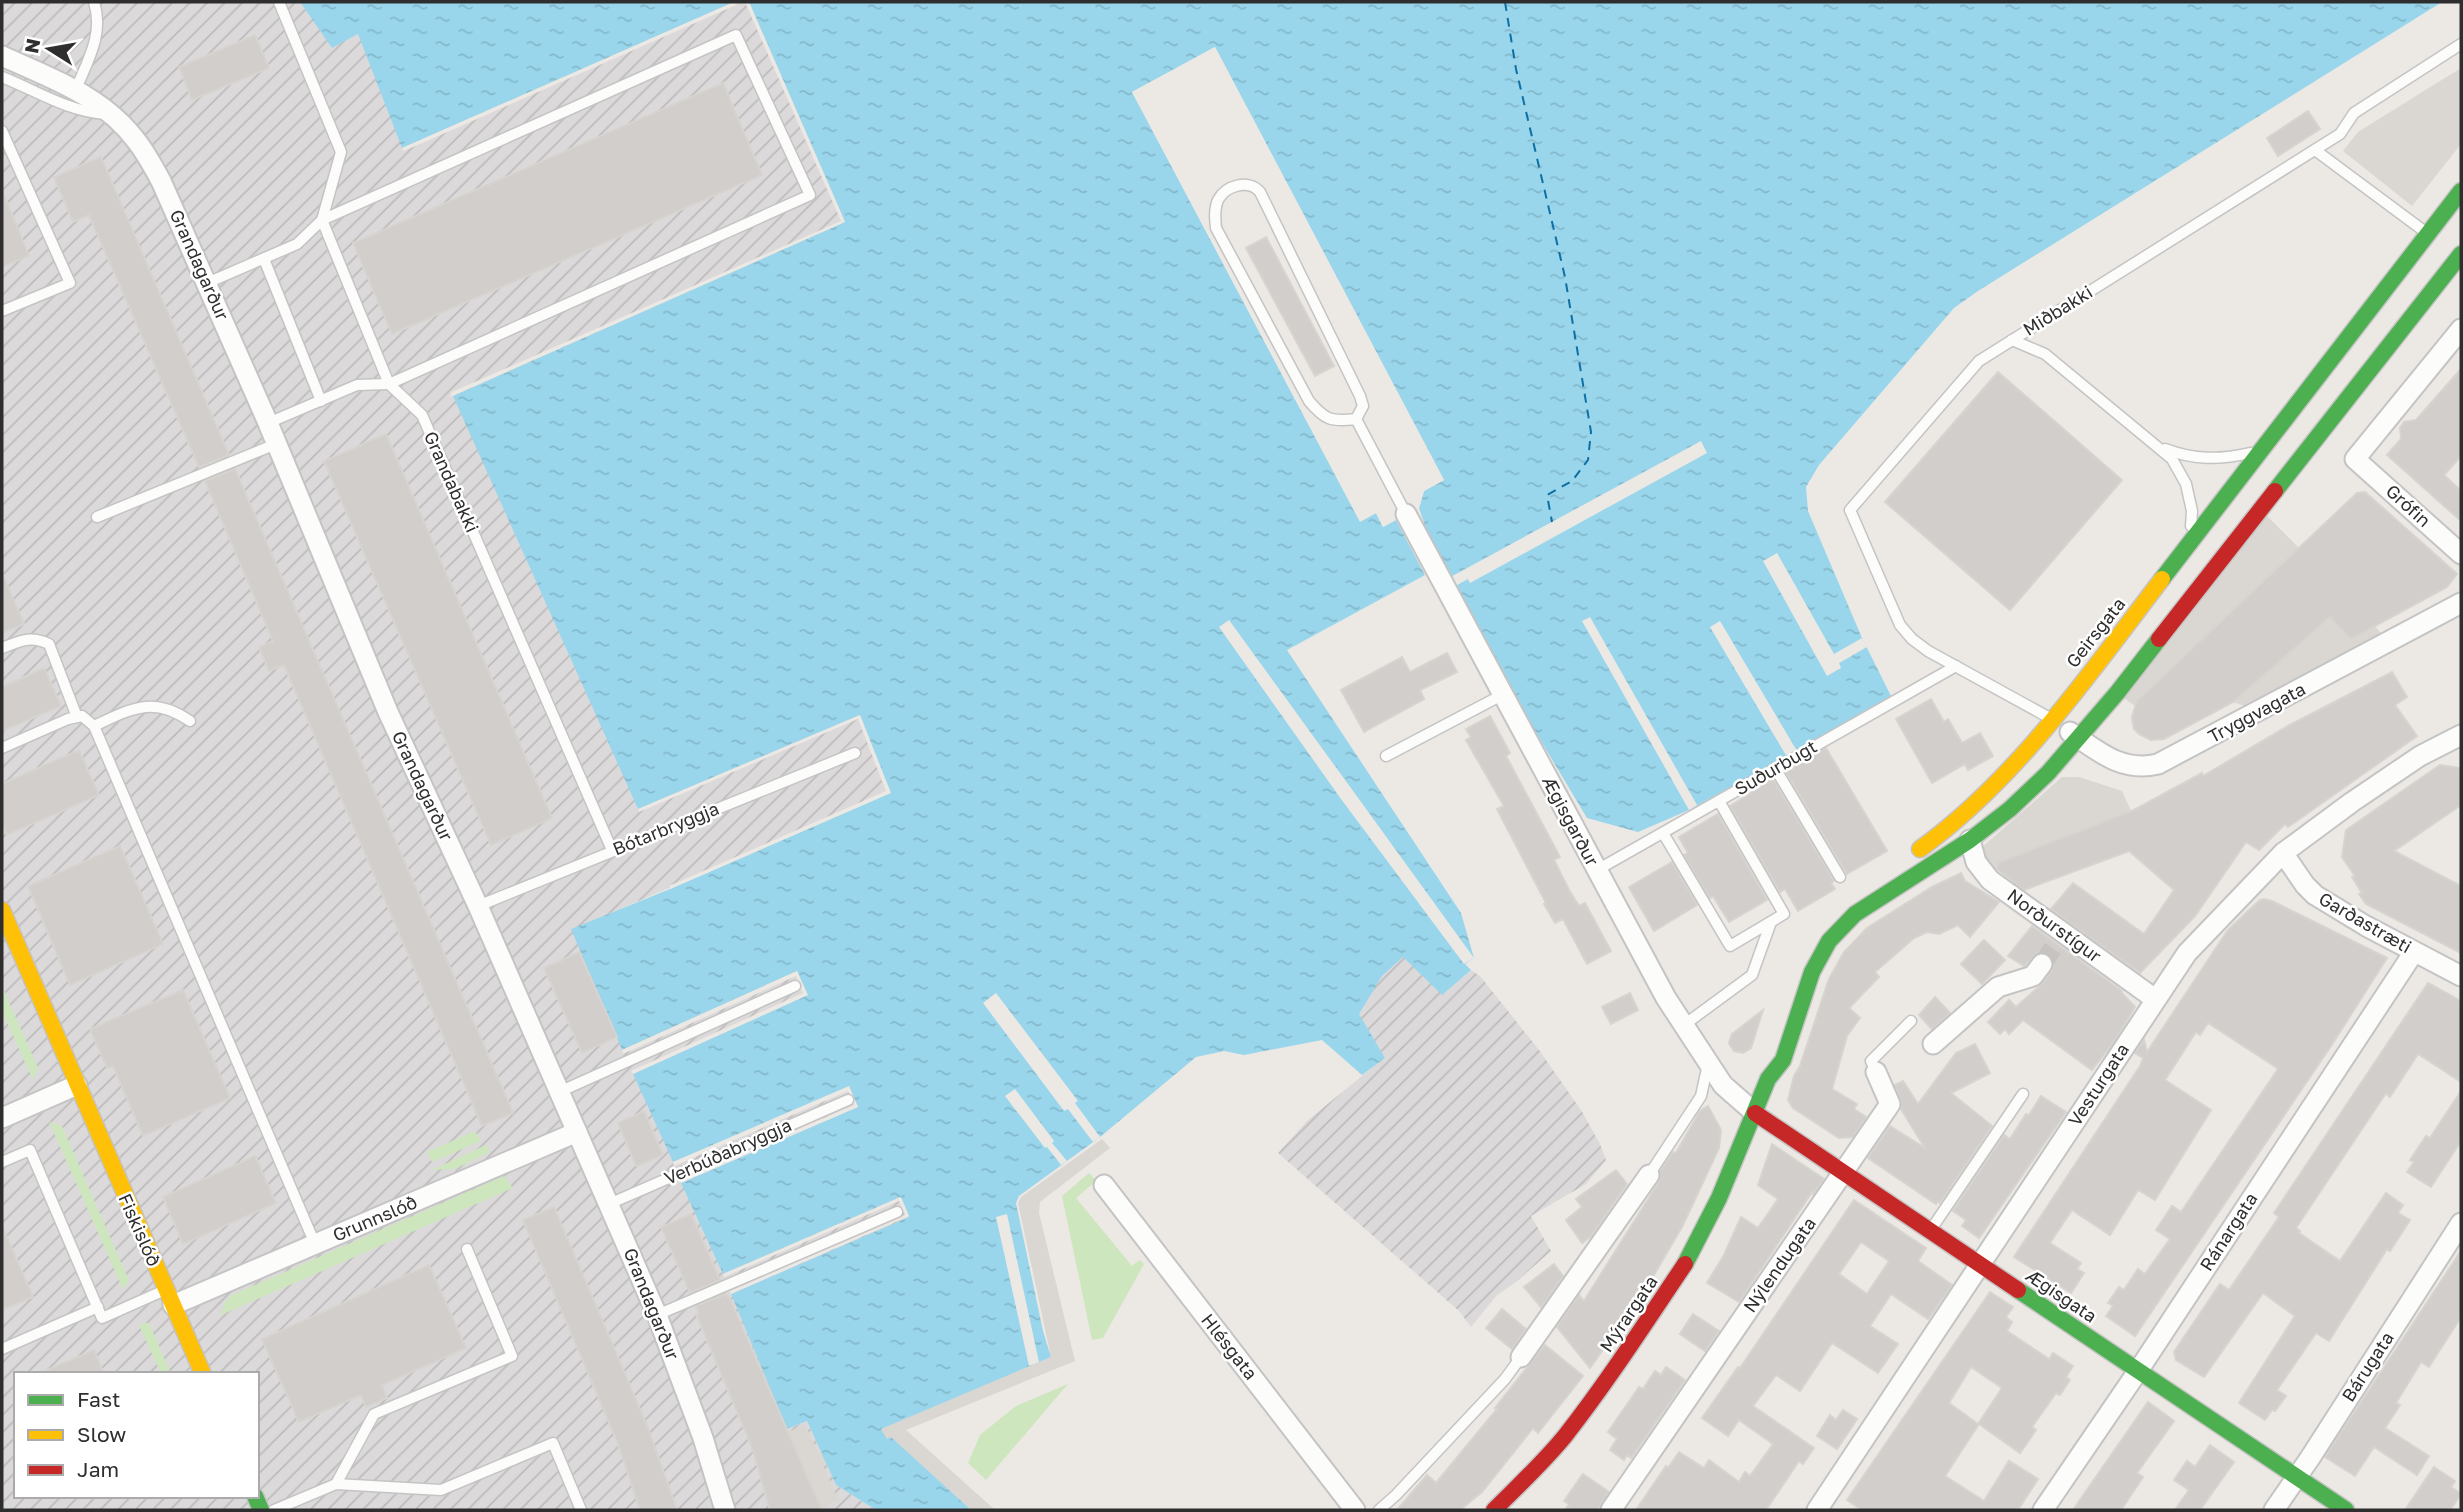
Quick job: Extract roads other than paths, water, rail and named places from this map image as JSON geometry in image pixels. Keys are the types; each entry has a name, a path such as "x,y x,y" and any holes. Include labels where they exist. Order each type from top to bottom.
{"main road":[{"name":"Geirsgata","path":"1903,860 1945,831 1980,802 2052,719 2461,191"},
{"path":"1755,1113 1768,1079 1783,1060 1820,956 1842,926 1872,902 1970,840 2010,810 2048,773 2079,738 2461,254"},
{"name":"Fiskislóð","path":"2,910 6,933 77,1086 202,1372"},
{"path":"1768,1052 1768,1079"},
{"name":"Ægisgata","path":"1755,1113 2346,1510"},
{"name":"Mýrargata","path":"1494,1510 1564,1437 1665,1297 1719,1198 1755,1113"}],"street":[{"name":"Grandagarður","path":"2,56 76,89 113,115 138,144 161,180 268,423 388,712 478,906 657,1315 703,1438 725,1510"},
{"name":"Grófin","path":"2461,328 2354,459 2461,554"},
{"name":"Ægisgarður","path":"1406,514 1666,998 1723,1085 1755,1113"},
{"name":"Tryggvagata","path":"2052,719 2121,765 2145,768 2158,764 2461,603"},
{"name":"Vesturgata","path":"1824,1508 2155,999 2188,953 2283,853 2352,802 2420,757 2461,735"},
{"name":"Norðurstígur","path":"1970,840 1976,862 1990,880 2059,938 2155,999"},
{"name":"Garðastræti","path":"2283,853 2315,895 2461,976"},
{"name":"Ránargata","path":"2043,1510 2138,1371 2414,952"},
{"path":"1933,1044 1998,988 2033,976 2042,964"},
{"name":"Nýlendugata","path":"1611,1510 1890,1104 1875,1072"},
{"path":"2,1118 77,1086"},
{"name":"Grunnslóð","path":"170,1297 314,1244 577,1132"},
{"path":"1521,1357 1649,1175"},
{"name":"Hlésgata","path":"1104,1185 1355,1510"},
{"name":"Bárugata","path":"2274,1510 2461,1223"}],"lane":[{"path":"279,2 341,152 322,220"},
{"path":"76,89 96,41 99,24 98,3"},
{"path":"206,283 298,244 322,220 737,35 810,195 388,384 357,386 268,423"},
{"name":"Miðbakki","path":"1956,666 1928,651 1900,625 1850,510 1979,361 2340,134 2354,113 2461,44"},
{"path":"2,77 65,106 89,113 113,115"},
{"path":"2,131 70,283 2,311"},
{"path":"2315,150 2428,234"},
{"path":"1248,184 1260,192 1360,396 1363,406 1356,419 1341,421 1324,418 1309,401 1216,228 1216,207 1220,197 1238,185 1248,184"},
{"name":"Grandabakki","path":"322,220 388,384 422,415 612,850"},
{"path":"264,258 321,401"},
{"path":"2012,340 2045,354 2161,448 2180,471 2190,498 2191,524 2184,550"},
{"path":"1356,419 1406,514"},
{"path":"97,517 276,444"},
{"path":"2161,448 2185,456 2209,459 2234,457 2263,448"},
{"path":"2,648 24,639 35,638 49,644 77,717"},
{"path":"1956,666 2052,719"},
{"name":"Suðurbugt","path":"1597,870 1956,666"},
{"path":"1386,756 1503,695"},
{"path":"94,726 123,713 153,706 173,709 190,721"},
{"path":"2,748 77,717 82,716 94,726 314,1244"},
{"name":"Bótarbryggja","path":"478,906 855,754"},
{"path":"1775,768 1840,877"},
{"path":"1662,832 1730,946 1784,914 1719,800"},
{"path":"1684,1025 1752,975 1772,921"},
{"path":"559,1092 795,986"},
{"name":"Nýlendugata","path":"1875,1072 1871,1061 1911,1021"},
{"path":"1649,1175 1701,1096 1708,1063"},
{"path":"1930,1231 2024,1094"},
{"name":"Verbúðabryggja","path":"608,1205 848,1100"},
{"path":"2,1162 30,1150 102,1318 170,1297"},
{"path":"657,1315 897,1212"},
{"path":"336,1484 374,1414 512,1356 467,1249"},
{"path":"2,1349 98,1307"},
{"path":"1379,1510 1505,1379 1521,1357"},
{"path":"274,1510 336,1484 441,1490 553,1443 581,1510"}],"water":[{"path":"300,2 734,2 402,148 358,34 332,48"},
{"path":"749,2 2442,2 1954,308 1819,465 1806,487 1808,511 1862,638 1892,698 1689,810 1638,832 1587,818 1447,584 1419,508 1424,491 1444,480 1215,47 1132,92 1360,521 1376,513 1383,527 1396,520 1425,575 1287,650 1461,913 1474,958 1465,964 1471,970 1442,995 1403,957 1382,976 1359,1014 1385,1058 1362,1075 1322,1040 1244,1055 1224,1051 1196,1057 1100,1137 1019,1196 1016,1203 1051,1357 881,1429 887,1439 891,1437 971,1510 876,1510 836,1485 807,1421 787,1429 731,1294 909,1217 900,1197 723,1274 681,1183 858,1107 849,1087 673,1162 633,1074 807,995 797,971 622,1050 571,929 890,793 860,715 638,809 453,396 845,222"}],"tunnel":[{"path":"2042,964 2056,944"}]}
